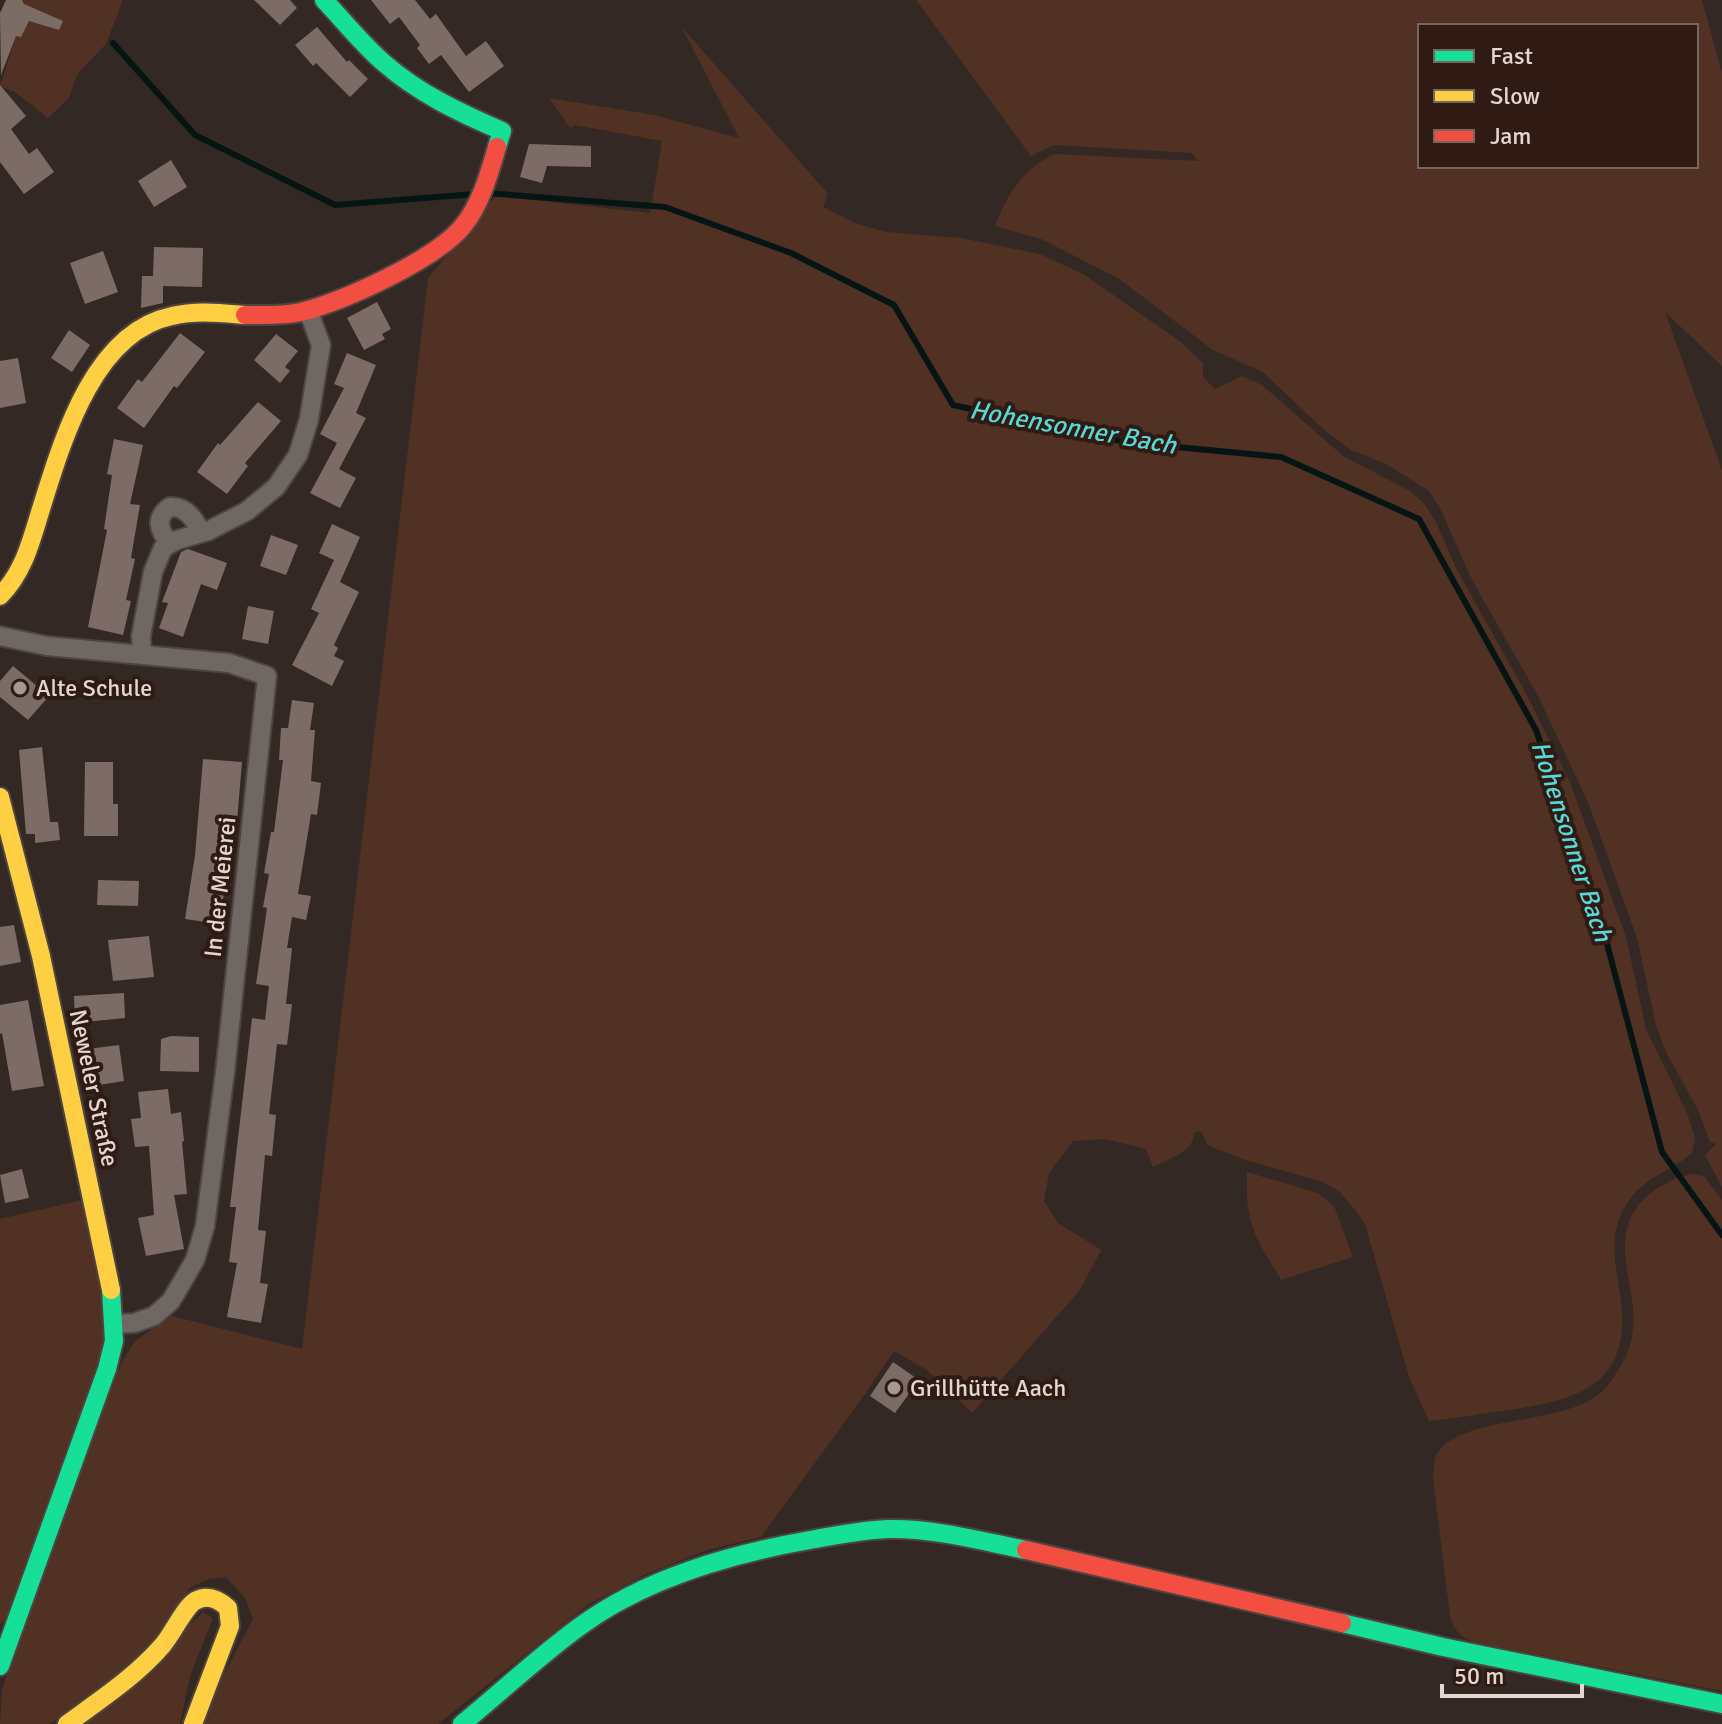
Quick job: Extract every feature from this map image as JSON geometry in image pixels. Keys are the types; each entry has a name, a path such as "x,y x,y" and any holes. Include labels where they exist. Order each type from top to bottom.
{"main road":[{"path":"0,596 12,584 24,561 66,437 88,386 120,344 147,325 173,315 267,315 308,310 435,251 456,234 479,201 502,131 480,122 399,74 383,62 324,0"},
{"name":"Neweler Straße","path":"0,797 18,860 56,1027 101,1238 115,1324 112,1353 100,1391 5,1638 0,1666"},
{"path":"462,1724 580,1626 660,1582 748,1551 852,1532 889,1529 933,1532 1050,1554 1443,1647 1722,1704"},
{"path":"67,1724 142,1667 169,1638 193,1602 209,1597 219,1600 228,1608 230,1626 193,1724"}],"street":[{"path":"142,654 141,636 156,562 163,548 233,519 264,498 284,478 298,455 309,419 320,354 318,333 308,310"},
{"path":"170,544 162,535 159,522 170,507 180,507 186,511 201,533"},
{"name":"In der Meierei","path":"0,636 47,646 229,663 267,676 225,1072 205,1226 195,1260 171,1301 160,1312 143,1320 115,1324"}],"shaded area":[{"path":"22,0 123,0 106,44 78,73 68,99 48,118 15,92 0,86 16,36 21,36 29,21 34,22"},
{"path":"916,0 1702,0 1722,73 1722,366 1665,312 1722,470 1722,1187 1705,1155 1716,1144 1710,1142 1698,1110 1666,1052 1656,1026 1637,938 1588,802 1537,694 1471,578 1441,510 1429,491 1386,464 1351,450 1323,429 1263,372 1213,350 1118,278 1041,239 995,226 1005,204 1025,175 1055,154 1198,161 1192,153 1054,145 1031,156"},
{"path":"681,26 828,194 823,207 855,223 886,232 961,238 1040,254 1083,274 1181,342 1203,363 1203,377 1215,389 1242,376 1262,385 1343,456 1410,491 1424,503 1570,782 1626,937 1646,1029 1687,1113 1695,1138 1692,1153 1633,1195 1616,1228 1615,1264 1622,1330 1617,1353 1607,1372 1573,1395 1528,1407 1429,1421 1409,1377 1365,1224 1340,1192 1323,1182 1214,1148 1207,1144 1201,1131 1194,1132 1186,1150 1153,1167 1146,1149 1105,1139 1073,1141 1049,1173 1044,1201 1058,1223 1101,1250 1080,1290 972,1413 927,1370 894,1351 761,1537 707,1550 646,1574 589,1604 438,1724 203,1724 218,1686 253,1619 245,1598 226,1577 209,1579 191,1587 154,1642 110,1685 49,1724 0,1724 2,1689 107,1399 122,1362 135,1341 172,1316 302,1349 428,278 496,196 650,213 662,141 575,125 570,128 549,98 654,115 739,138"},
{"path":"1247,1172 1318,1193 1334,1206 1353,1257 1281,1280 1264,1252 1250,1218"},
{"path":"1691,1174 1704,1176 1722,1200 1722,1691 1473,1642 1464,1637 1455,1629 1450,1616 1433,1478 1438,1452 1456,1437 1477,1429 1574,1407 1594,1398 1609,1384 1625,1358 1633,1329 1625,1246 1632,1215 1653,1191"},
{"path":"82,1200 102,1289 105,1343 6,1618 0,1625 0,1219"},
{"path":"203,1612 213,1618 190,1676 180,1724 85,1724"}],"building":[{"path":"6,0 22,0 24,4 63,21 59,30 29,21 21,37 16,36 1,75 0,13"},
{"path":"254,0 290,0 297,8 280,25"},
{"path":"371,0 415,0 430,19 436,14 466,56 486,41 504,66 469,92 441,55 429,64 417,48 420,45 399,17 390,24"},
{"path":"317,27 347,62 349,60 368,79 350,97 316,63 313,66 295,45"},
{"path":"0,85 26,116 11,129 29,154 37,148 54,172 24,194 0,162"},
{"path":"529,144 591,146 591,167 547,166 542,183 520,177"},
{"path":"171,160 187,187 154,207 138,181"},
{"path":"154,247 203,248 202,287 163,286 163,303 141,308 142,276 153,276"},
{"path":"103,251 118,292 85,304 70,263"},
{"path":"377,302 391,329 382,334 385,339 364,350 347,318"},
{"path":"69,330 90,345 72,372 51,358"},
{"path":"180,333 205,352 177,388 174,386 144,428 117,408 138,379 142,382"},
{"path":"276,334 298,351 285,367 290,371 280,383 254,360"},
{"path":"347,353 376,365 356,413 366,418 339,469 356,478 340,508 310,493 337,443 320,434 344,388 334,384"},
{"path":"18,358 26,403 0,408 0,361"},
{"path":"258,402 281,421 245,463 248,466 227,494 197,472 218,443 220,445"},
{"path":"114,439 143,445 130,504 140,505 131,558 135,559 126,600 131,601 123,635 88,627 107,530 104,529 112,475 107,474"},
{"path":"332,524 360,537 340,582 359,592 334,645 338,648 334,656 344,661 332,686 292,665 319,613 311,609 334,560 319,553"},
{"path":"271,535 298,545 286,575 260,566"},
{"path":"188,549 227,563 217,590 201,584 183,637 159,628 168,603 162,602 181,552"},
{"path":"248,606 274,611 268,644 242,639"},
{"name":"Alte Schule","path":"13,666 49,696 28,720 0,697 0,681"},
{"path":"292,700 314,703 310,730 315,730 311,781 321,783 317,815 311,814 298,894 311,896 306,920 292,917 287,948 292,948 286,1004 292,1004 287,1045 277,1044 269,1114 276,1115 272,1156 265,1155 258,1230 266,1231 260,1283 268,1284 261,1323 227,1317 237,1263 229,1262 236,1207 230,1207 252,1018 265,1020 269,986 256,984 267,908 263,907 269,874 264,873 271,832 274,832 283,760 279,760 281,728 288,728"},
{"path":"42,747 50,822 58,822 60,840 35,843 35,834 26,834 19,750"},
{"path":"203,759 242,762 235,845 232,844 219,924 185,919 195,855"},
{"path":"85,762 113,762 113,804 118,804 118,836 84,836"},
{"path":"98,880 139,881 138,906 97,905"},
{"path":"14,925 21,962 0,966 0,927"},
{"path":"149,936 154,977 113,981 108,940"},
{"path":"124,993 125,1018 75,1023 74,996"},
{"path":"28,1000 44,1086 12,1091 0,1034 0,1005"},
{"path":"171,1036 199,1037 199,1072 160,1071 161,1039"},
{"path":"119,1045 124,1081 93,1086 88,1049"},
{"path":"168,1089 171,1114 181,1112 184,1141 187,1194 174,1195 184,1249 146,1256 138,1218 154,1215 149,1146 135,1147 131,1119 141,1118 138,1092"},
{"path":"22,1169 29,1198 5,1203 0,1175"},
{"name":"Grillhütte Aach","path":"893,1362 919,1380 895,1413 870,1396"}],"waterway":[{"name":"Hohensonner Bach","path":"113,43 195,135 335,205 475,194"},
{"name":"Hohensonner Bach","path":"487,193 665,207 791,253 894,305 953,405 1125,442 1281,457 1419,519 1536,730 1601,921 1662,1152 1722,1235"}],"traffic: fast":[{"path":"324,0 397,74 440,102 502,131 497,147"},
{"path":"0,1666 107,1369 114,1341 111,1290"},
{"path":"462,1724 579,1627 632,1595 689,1570 780,1546 888,1529 940,1533 1026,1550"},
{"path":"1342,1623 1443,1647 1722,1704"}],"traffic: slow":[{"path":"0,596 26,556 59,453 85,393 101,366 121,343 145,326 172,316 199,313 245,315"},
{"path":"0,797 41,956 111,1290"},
{"path":"67,1724 117,1688 152,1657 191,1604 209,1598 228,1608 230,1626 193,1724"}],"traffic: jam":[{"path":"245,315 287,314 319,307 388,278 432,252 463,226 475,208 497,147"},
{"path":"1026,1550 1342,1623"}],"place":[{"name":"Alte Schule","path":"20,688"},
{"name":"Grillhütte Aach","path":"894,1388"}]}
